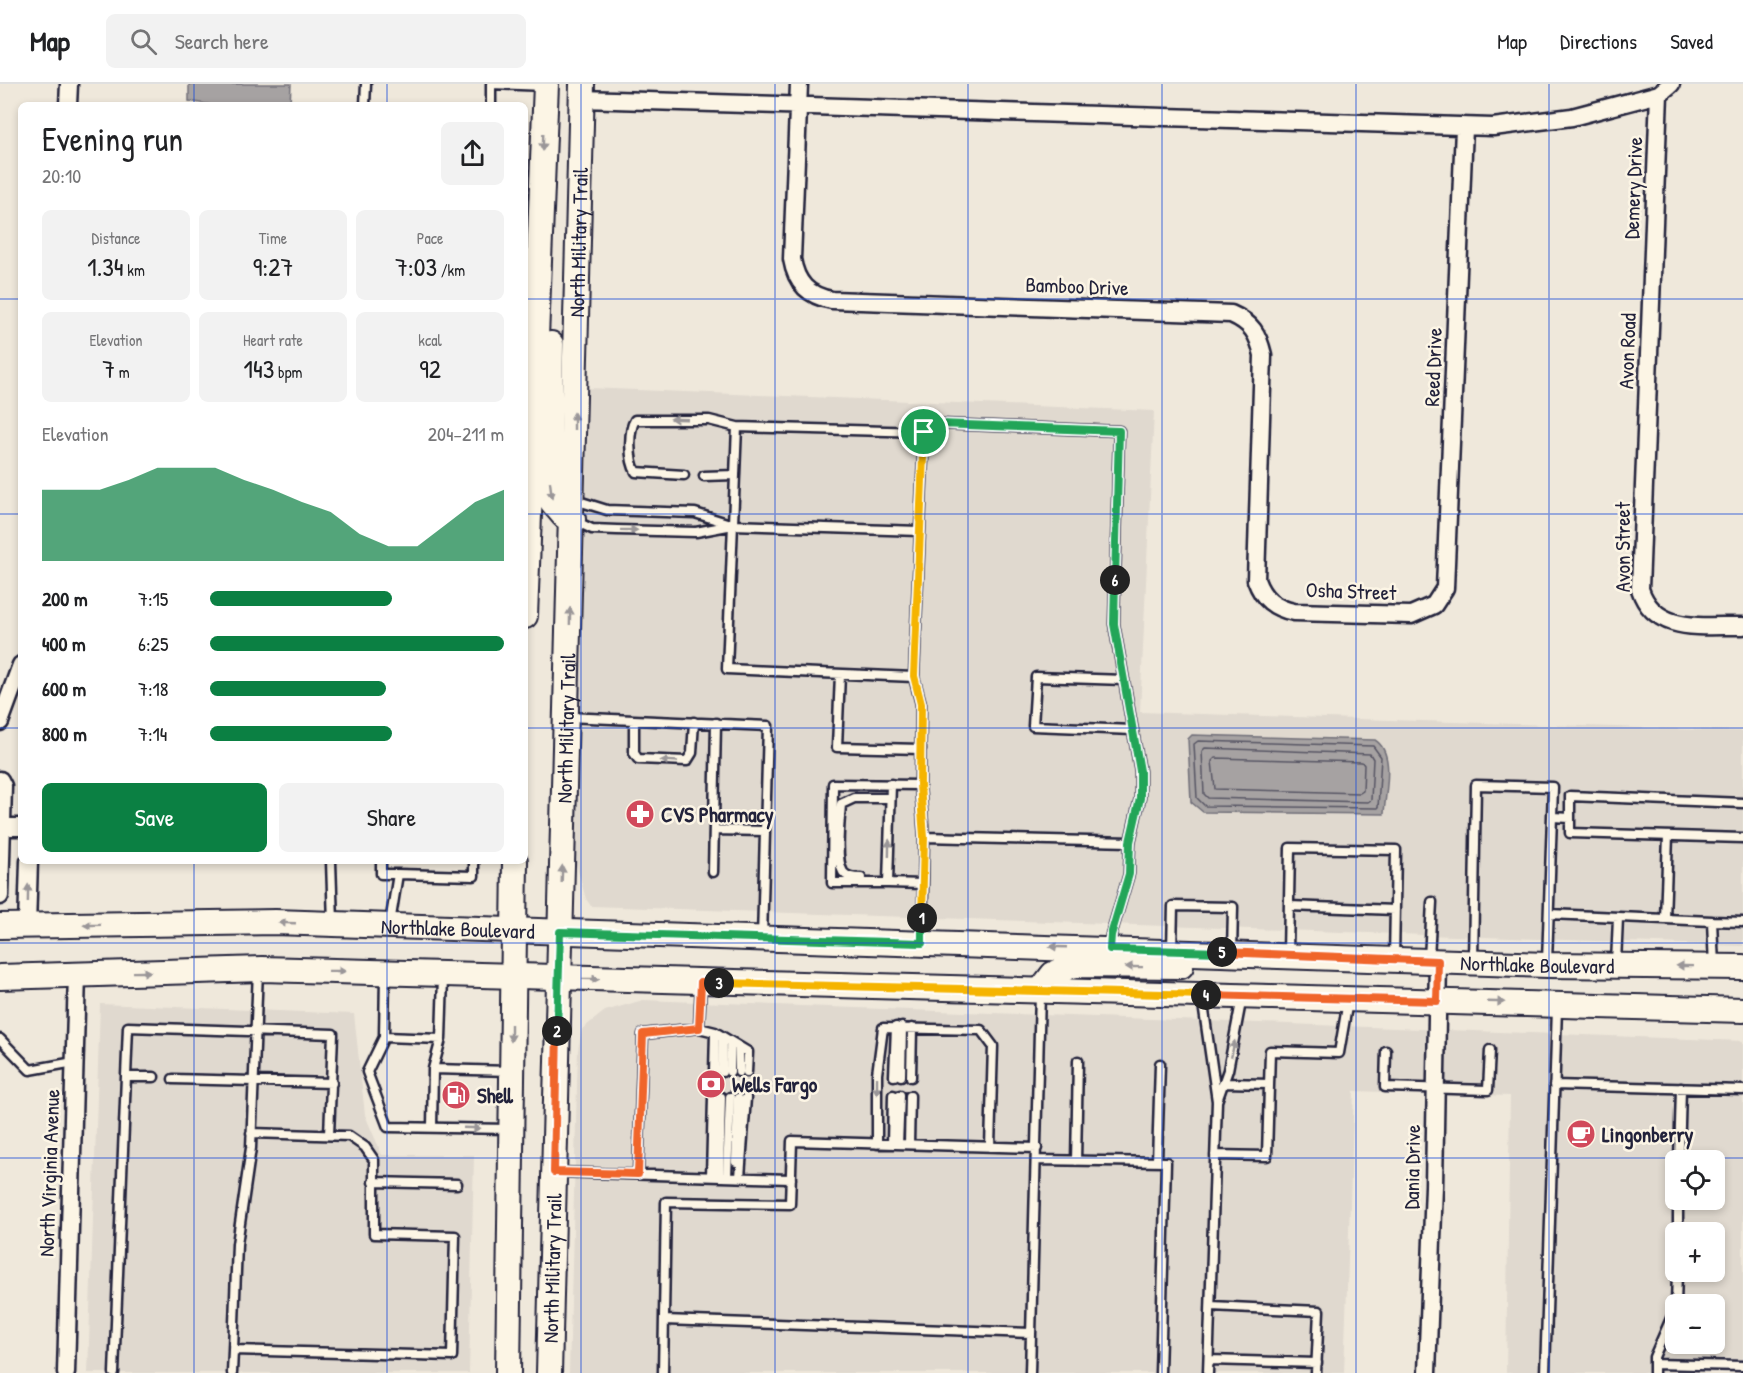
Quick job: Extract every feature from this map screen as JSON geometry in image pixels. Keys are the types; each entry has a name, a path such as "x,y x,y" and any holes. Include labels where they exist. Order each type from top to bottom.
{"main road":[{"name":"North Military Trail","path":"528,476 546,85"},
{"path":"546,85 565,124 560,297 574,329"},
{"name":"North Military Trail","path":"549,1373 573,509 578,89"},
{"path":"536,274 551,348 549,479 552,502 564,516 573,509"},
{"name":"North Military Trail","path":"508,1373 512,975 516,864"},
{"name":"Northlake Boulevard","path":"0,926 333,924 1433,961 1743,967"},
{"path":"1040,991 1053,975 1074,964 1184,966 1232,953"},
{"name":"Northlake Boulevard","path":"0,977 258,969 1743,1010"},
{"path":"510,1192 524,1265 524,1373"}],"street":[{"path":"68,102 69,84"},
{"name":"Bamboo Drive","path":"799,84 792,260 800,283 810,293 820,298 1231,314 1252,327 1259,337 1263,355 1256,580 1268,601"},
{"path":"578,89 798,106 1464,128 1540,123 1665,89"},
{"name":"Demery Drive","path":"1652,283 1665,89"},
{"name":"Reed Drive","path":"1434,605 1445,588 1447,576 1464,128"},
{"name":"Avon Road","path":"1646,421 1652,283"},
{"name":"Avon Street","path":"1646,421 1640,590 1644,601 1651,611 1664,621 1679,624 1743,626"},
{"name":"Osha Street","path":"1268,601 1294,612 1411,615 1434,605"},
{"path":"0,722 18,673"},
{"path":"0,780 3,786 0,896"},
{"path":"1,827 18,827"},
{"path":"27,926 29,864"},
{"name":"Dania Drive","path":"1427,1373 1436,1088 1437,1001 1433,961"},
{"name":"North Virginia Avenue","path":"66,1373 76,974"}],"lane":[{"path":"365,102 366,84"},
{"path":"491,102 492,84 546,85"},
{"path":"684,476 636,472 632,465 632,426 635,420 709,420 737,427 924,432 940,424 1119,431 1114,624 1140,771 1140,798 1130,842 1129,874 1111,935 1110,949"},
{"path":"737,427 727,669 914,676"},
{"path":"922,943 924,837 920,785 921,704 914,676 924,432"},
{"path":"704,476 735,476"},
{"path":"573,509 592,529 696,532 733,525 920,531"},
{"path":"573,509 695,513 733,525"},
{"path":"840,674 837,747 921,749"},
{"path":"1124,680 1036,677 1033,726 1133,730"},
{"path":"567,717 768,726 762,938"},
{"path":"634,720 636,758 687,762 692,753 694,722"},
{"path":"713,872 716,723"},
{"path":"920,785 833,784 832,883 923,884"},
{"path":"888,883 891,784"},
{"path":"1473,962 1476,785 1553,787 1547,964"},
{"path":"1743,803 1570,796 1570,834 1743,838"},
{"path":"870,883 843,872 839,858 841,804 854,798 890,798"},
{"path":"1553,817 1570,818"},
{"path":"714,830 765,831"},
{"path":"1665,920 1668,836"},
{"path":"924,837 1130,842"},
{"path":"1288,955 1290,848 1396,850 1394,959"},
{"path":"331,864 333,924"},
{"path":"381,864 381,874 474,876 474,864"},
{"path":"389,927 398,874"},
{"path":"1432,902 1433,961"},
{"path":"1172,951 1173,906 1233,907 1232,953"},
{"path":"1289,906 1395,909"},
{"path":"1549,914 1743,922"},
{"path":"1616,965 1618,918"},
{"path":"1712,921 1714,966"},
{"path":"232,1373 237,1244 252,1133 258,969"},
{"path":"385,972 384,1037 367,1072 388,1126 511,1129"},
{"path":"432,1127 433,1069 441,1039 443,973"},
{"path":"699,1028 701,982"},
{"path":"1030,1373 1040,991"},
{"path":"1202,995 1217,1101 1208,1373"},
{"path":"1217,1101 1224,1083 1242,996"},
{"path":"1215,1155 1267,1156 1270,1051 1339,1053 1348,999"},
{"path":"1545,1373 1557,1004"},
{"path":"114,1373 128,1027 333,1034 329,1136"},
{"path":"877,1144 877,1074 883,1028 899,1027 981,1029 993,1046 990,1146"},
{"path":"897,1076 899,1027"},
{"path":"638,1174 643,1034 699,1028 719,1034 748,1052 730,1072"},
{"path":"911,1077 912,1028"},
{"path":"719,1034 730,1072"},
{"path":"384,1037 441,1039"},
{"path":"0,1039 30,1070 74,1062"},
{"path":"730,1072 731,1042"},
{"path":"730,1072 740,1047"},
{"path":"1386,1051 1385,1087 1488,1090 1490,1050"},
{"path":"1076,1161 1078,1061"},
{"path":"1157,1162 1160,1064"},
{"path":"433,1069 511,1071"},
{"path":"126,1077 154,1077"},
{"path":"173,1079 332,1083"},
{"path":"1224,1083 1269,1084"},
{"path":"1554,1085 1743,1090"},
{"path":"1679,1150 1681,1088"},
{"path":"895,1144 896,1095"},
{"path":"909,1144 910,1096"},
{"path":"727,1177 730,1098"},
{"path":"727,1177 730,1098"},
{"path":"727,1177 730,1098"},
{"path":"233,1350 452,1356 455,1236 374,1234 374,1160 365,1146 349,1136 252,1133"},
{"path":"663,1373 666,1202 790,1204 792,1141 1036,1148"},
{"path":"1036,1160 1166,1162 1160,1373"},
{"path":"554,1172 791,1179"},
{"path":"373,1182 457,1184"},
{"path":"1210,1306 1319,1311 1316,1373"},
{"path":"664,1320 1031,1333"},
{"path":"1665,1332 1654,1357 1654,1368 1743,1366"},
{"path":"1209,1360 1317,1363"}],"shaded area":[{"path":"588,388 1154,411 1140,712 1743,731 1743,946 591,906 586,899 576,864"},
{"path":"643,1000 1743,1041 1743,1373 1506,1373 1510,1096 1354,1091 1344,1373 569,1373 578,1050 582,1029 605,1011"},
{"path":"100,1004 354,1014 365,1115 382,1155 474,1155 469,1373 88,1373"}],"water":[{"path":"189,84 291,84 290,102 189,101"},
{"path":"1192,735 1375,740 1385,754 1387,764 1384,814 1203,812 1191,802 1188,739"}],"place":[{"name":"CVS Pharmacy","path":"640,814"},
{"name":"Wells Fargo","path":"711,1084"},
{"name":"Shell","path":"456,1095"},
{"name":"Lingonberry","path":"1581,1134"}],"route":[{"path":"940,424 1119,431 1114,624 1140,771 1140,798 1130,842 1129,874 1111,935 1110,949 1438,961 1437,1001 701,982 699,1028 643,1034 638,1174 554,1172 560,932 922,943 924,837 920,785 921,704 914,676 924,432 940,424"}]}
